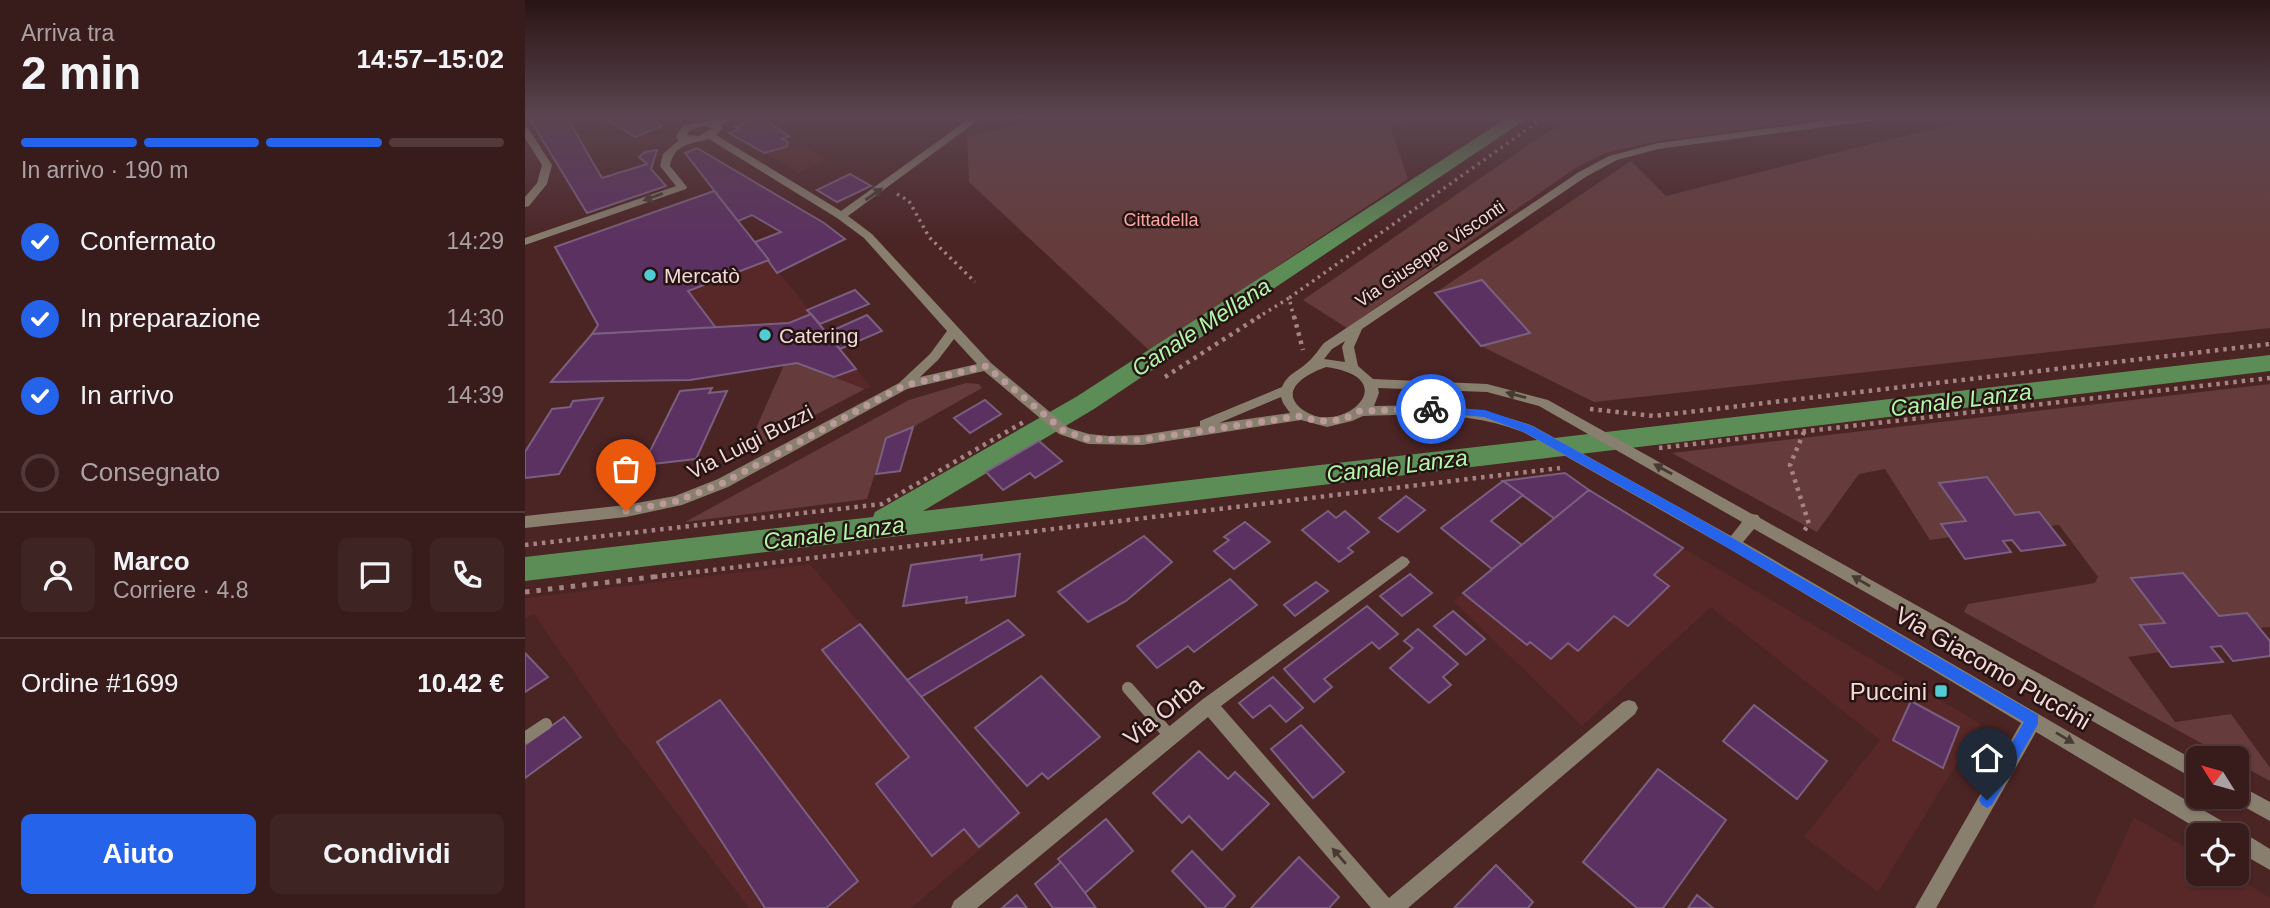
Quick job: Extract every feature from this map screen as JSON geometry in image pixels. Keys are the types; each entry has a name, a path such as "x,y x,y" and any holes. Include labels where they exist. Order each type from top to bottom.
{"street":[{"path":"525,204 542,184 547,165 543,158"},
{"path":"525,242 682,187 665,166 667,158"},
{"path":"747,158 841,216 867,236 986,366 1064,431 1088,439 1142,440 1300,416 1324,422 1350,418 1368,403 1372,393 1370,383 1366,376 1352,366 1339,363 1311,366 1297,373 1286,390 1246,409 1177,434"},
{"path":"841,216 923,158"},
{"name":"Via Giuseppe Visconti","path":"1311,366 1328,346 1583,174 1612,158"},
{"name":"Via Giuseppe Visconti","path":"1352,366 1348,346 1356,328"},
{"name":"Via Luigi Buzzi","path":"525,522 626,511 677,501 723,483 903,386 934,357 954,331"},
{"name":"Via Luigi Buzzi","path":"903,386 986,366"},
{"name":"Via Giacomo Puccini","path":"1370,383 1487,388 1543,403 2186,765"},
{"path":"1286,390 1286,400 1300,416"},
{"name":"Via Giacomo Puccini","path":"1360,411 1457,410 1495,416 1528,429 1733,544 2207,823"},
{"path":"1733,544 1753,520"},
{"name":"Via Orba","path":"961,908 1209,705 1402,562"},
{"path":"1209,705 1384,908"},
{"path":"1393,908 1629,708"},
{"path":"1925,908 2033,720"},
{"path":"2249,800 2270,812"},
{"path":"2249,847 2270,860"}],"lane":[{"path":"1128,688 1170,736"},
{"path":"525,738 546,724"}],"path":[{"path":"1165,377 1289,298 1486,158"},
{"path":"883,188 909,201 929,237 975,282"},
{"path":"1289,298 1311,366"},
{"path":"1572,419 1596,408 1654,416 2270,344"},
{"path":"1631,451 2270,378"},
{"path":"525,545 881,503 1040,413"},
{"path":"1796,544 1809,524 1790,465 1804,432"},
{"path":"525,592 1588,461"}],"shaded area":[{"path":"774,158 827,160 799,173"},
{"path":"769,260 871,387 865,389 797,363 690,380 551,382 592,334 715,328 688,291"},
{"path":"1555,519 1683,548 1981,724 1878,892 1804,837 1880,740 1711,607 1582,726 1453,601"},
{"path":"810,564 1021,815 911,908 749,908 619,737 534,614 525,619 525,598"},
{"path":"2134,817 2186,848 2186,886 2249,885 2270,898 2270,908 2093,908"}],"green space":[{"name":"Cittadella","path":"968,158 1401,158 1408,179 1150,351 969,182"},
{"path":"1509,158 1595,158 1574,169 1347,328 1303,300"},
{"path":"1813,158 2270,158 2270,328 1594,402 1481,346 1435,293 1631,161 1666,196"},
{"path":"797,363 865,389 746,451 784,365"},
{"path":"966,383 979,384 982,388 913,427 886,438 867,499 685,522 909,400"},
{"path":"2270,384 2270,627 2259,628 2219,616 2183,573 2132,578 2165,623 2141,625 2160,652 2128,657 2175,722 2231,714 2270,768 2270,781 2249,770 2249,746 2206,746 1964,612 1968,604 2095,583 2098,577 2059,525 2050,526 2015,515 1987,477 1940,484 1966,521 1942,524 1951,537 1930,540 1885,469 1859,474 1817,532 1672,453"}],"building":[{"path":"554,158 591,158 602,178 647,164 641,158 654,158 651,169 666,186 587,213"},
{"path":"689,158 715,158 824,223 845,239 777,273 755,242 781,232 752,215 738,221"},
{"path":"850,174 871,186 837,202 817,190"},
{"name":"Mercatò","path":"714,191 769,260 688,291 716,328 592,334 598,325 555,247"},
{"path":"1482,280 1530,333 1481,346 1435,293"},
{"path":"855,290 869,304 820,324 807,310"},
{"path":"811,314 856,369 834,377 797,363 690,380 551,382 592,334 789,323"},
{"path":"867,315 882,331 840,349 827,333"},
{"path":"712,388 709,393 727,391 696,459 643,465 680,391"},
{"path":"603,398 559,474 525,478 525,452 552,409 570,407 573,401"},
{"path":"985,400 1001,414 970,433 954,418"},
{"path":"913,427 900,471 876,474 886,438"},
{"path":"1039,441 1062,461 1035,478 1030,473 1003,490 986,472"},
{"path":"1565,473 1589,490 1555,519 1503,481"},
{"path":"1987,477 2015,515 2039,512 2065,545 2021,551 2012,540 2003,541 2011,552 1965,559 1941,524 1966,521 1939,483"},
{"path":"1503,481 1523,495 1491,521 1522,545 1492,569 1441,528"},
{"path":"1589,490 1683,548 1654,575 1669,586 1628,626 1614,616 1578,651 1568,643 1551,659 1530,642 1527,645 1463,593"},
{"path":"1406,496 1425,510 1398,532 1379,518"},
{"path":"1328,511 1336,518 1345,511 1369,532 1348,548 1353,552 1339,562 1302,530"},
{"path":"1245,522 1270,542 1234,569 1214,551 1229,540 1224,537"},
{"path":"1144,536 1172,562 1126,601 1088,622 1058,592"},
{"path":"1020,554 1015,596 966,603 967,597 903,606 911,565 982,555 981,560"},
{"path":"2183,573 2219,616 2247,613 2270,641 2270,656 2233,661 2221,646 2211,647 2223,662 2171,667 2140,625 2165,623 2131,578"},
{"path":"1410,574 1432,593 1402,616 1380,596"},
{"path":"1230,579 1257,605 1194,652 1188,646 1157,668 1137,646"},
{"path":"1316,582 1328,591 1295,616 1284,605"},
{"path":"1367,606 1398,634 1379,649 1372,642 1324,679 1332,687 1314,702 1284,669"},
{"path":"1453,611 1485,639 1466,655 1434,626"},
{"path":"1008,620 1024,635 921,697 907,680"},
{"path":"860,624 1019,813 979,847 964,829 932,856 876,784 909,757 822,650"},
{"path":"1418,629 1458,664 1443,677 1451,685 1429,703 1390,668 1413,648 1404,641"},
{"path":"525,653 548,677 525,692"},
{"path":"1041,676 1100,737 1048,779 1042,773 1027,786 975,728"},
{"path":"1273,677 1303,708 1286,722 1270,705 1253,718 1239,703"},
{"path":"720,700 858,881 826,908 765,908 657,742"},
{"path":"1911,701 1959,727 1943,768 1893,740"},
{"path":"1754,705 1827,761 1797,799 1723,741"},
{"path":"564,717 581,737 525,778 525,745"},
{"path":"1301,725 1344,772 1313,798 1271,749"},
{"path":"1199,751 1228,779 1235,772 1269,804 1222,850 1189,816 1182,823 1153,793"},
{"path":"1658,769 1726,820 1663,908 1637,908 1583,862"},
{"path":"1106,819 1133,851 1085,893 1058,859"},
{"path":"1192,851 1235,896 1224,908 1207,908 1172,871"},
{"path":"1299,857 1339,897 1329,908 1251,908"},
{"path":"1061,862 1096,908 1053,908 1035,884"},
{"path":"1496,865 1533,902 1528,908 1454,908"},
{"path":"1017,895 1027,908 1002,908"},
{"path":"1697,895 1713,908 1688,908"}],"waterway":[{"name":"Canale Mellana","path":"885,520 1085,403 1457,158"},
{"name":"Canale Lanza","path":"525,569 2270,363"}],"way so far":[{"path":"626,511 677,501 723,483 903,386 986,366 1064,431 1088,439 1142,440 1300,416 1324,422 1350,418 1360,411 1431,409"}],"place":[{"name":"Mercatò","path":"650,275"},
{"name":"Catering","path":"765,335"},
{"name":"Puccini","path":"1941,691"}],"route":[{"path":"1431,409 1485,414 1528,429 1687,517 2033,720 1987,800"}]}
